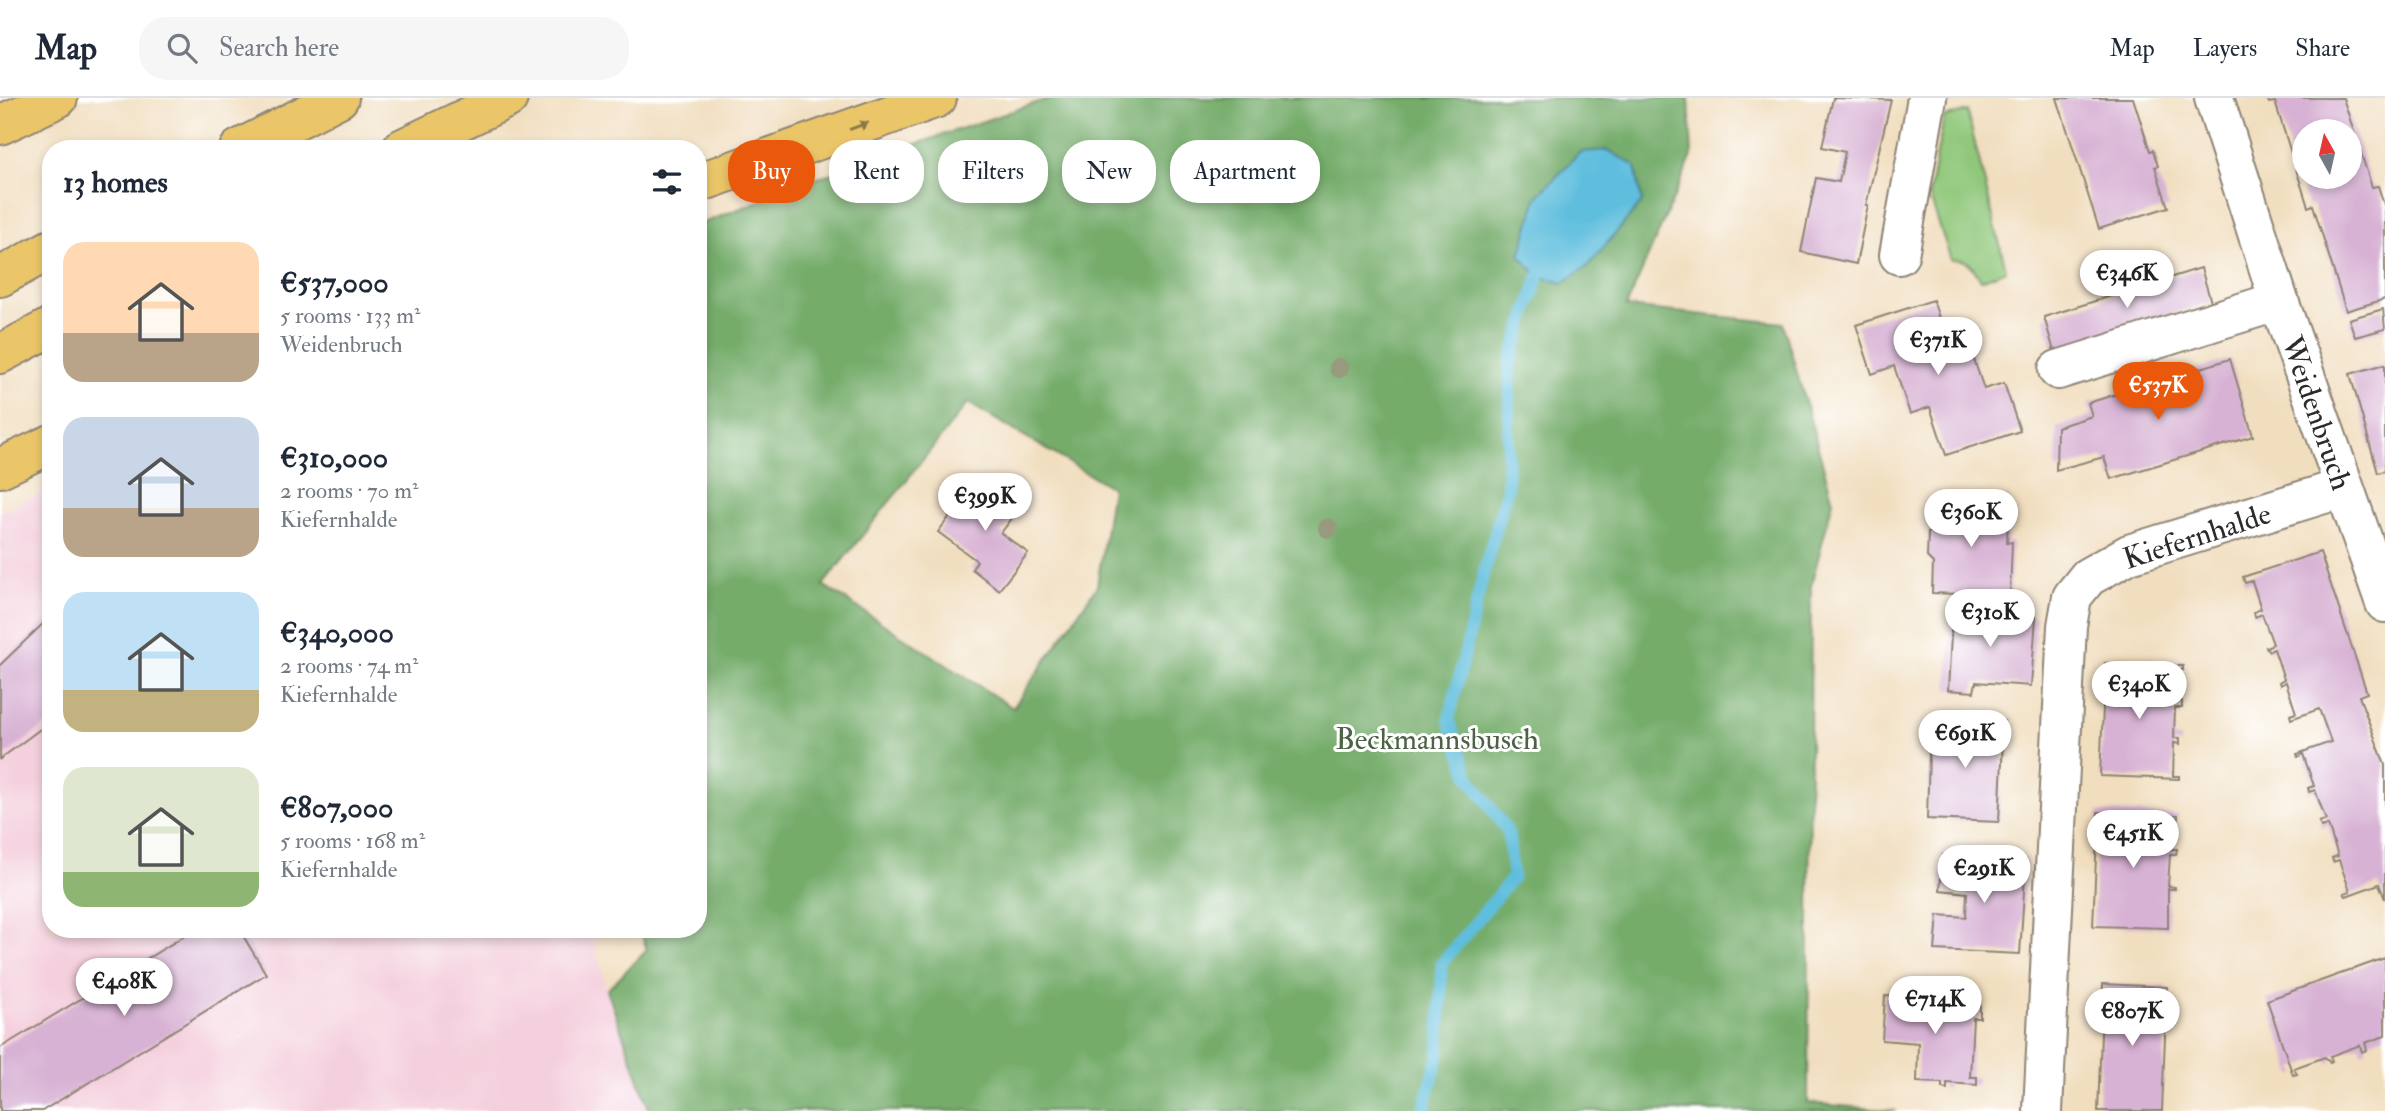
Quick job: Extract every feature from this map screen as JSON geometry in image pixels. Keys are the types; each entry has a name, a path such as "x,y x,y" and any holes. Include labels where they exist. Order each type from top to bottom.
{"main road":[{"path":"0,125 58,98"},
{"path":"257,140 339,98"},
{"path":"420,140 508,98"},
{"path":"707,180 937,98"},
{"path":"0,277 42,254"},
{"path":"0,354 42,332"},
{"path":"0,468 42,448"}],"street":[{"path":"1899,255 1927,98"},
{"name":"Weidenbruch","path":"2214,98 2279,301 2361,505 2385,603"},
{"name":"Weidenbruch","path":"2058,370 2279,301"},
{"name":"Kiefernhalde","path":"2043,1111 2067,626 2072,597 2088,577 2129,554 2361,505"}],"shaded area":[{"path":"42,493 42,938 593,938 607,990 650,1111 0,1111 0,511"}],"green space":[{"name":"Beckmannsbusch","path":"1050,98 1689,98 1692,156 1626,307 1783,323 1833,501 1811,586 1808,1103 1896,1111 650,1111 607,990 647,950 643,938 707,938 707,221 754,203 815,203 815,179 829,174 829,203 924,203 924,141","holes":["968,403 1112,488 1097,586 1013,708 823,585"]},
{"path":"1967,111 2006,270 1981,280 1966,262 1951,260 1929,194 1944,118"}],"water":[{"path":"1608,150 1635,166 1642,202 1588,266 1563,283 1539,276 1520,256 1537,197 1580,152"}],"building":[{"path":"1833,98 1891,100 1866,205 1856,264 1801,252 1816,178 1839,182 1845,152 1822,147"},
{"path":"2057,98 2133,98 2150,151 2153,150 2158,166 2155,167 2168,207 2099,229"},
{"path":"2267,98 2343,98 2350,119 2292,119 2292,156 2275,102 2269,103"},
{"path":"2362,156 2372,187 2378,186 2385,208 2385,299 2346,311 2313,205 2308,207 2302,189 2362,189"},
{"path":"2201,268 2211,302 2054,351 2044,317"},
{"path":"1933,300 1949,348 1968,342 1984,389 2004,383 2020,431 1946,455 1930,407 1910,414 1894,366 1872,374 1856,325"},
{"path":"2383,309 2385,329 2355,337 2349,319"},
{"path":"2230,359 2253,436 2111,479 2104,457 2056,470 2057,427 2092,416 2088,403"},
{"path":"2385,364 2385,471 2378,473 2350,374"},
{"path":"979,478 1019,509 1001,533 1028,553 999,590 972,569 977,561 938,532"},
{"path":"2009,497 2007,543 2012,542 2010,596 1932,593 1933,563 1927,557 1928,533 1934,528 1936,506"},
{"path":"2320,552 2367,693 2359,696 2385,765 2385,899 2379,884 2346,896 2344,893 2350,891 2339,860 2333,862 2332,858 2338,856 2328,825 2321,827 2319,822 2326,820 2315,790 2309,792 2308,788 2314,786 2303,754 2298,757 2297,754 2331,742 2319,709 2291,719 2290,715 2296,713 2286,682 2280,685 2279,682 2284,679 2274,649 2269,651 2266,647 2273,644 2262,614 2255,617 2254,612 2261,609 2252,581 2245,583 2243,577"},
{"path":"1953,600 1977,602 1976,614 2036,617 2031,686 1976,682 1974,692 1948,690"},
{"path":"42,625 42,728 0,759 0,665"},
{"path":"2105,663 2183,666 2183,670 2177,670 2176,701 2182,701 2182,708 2175,708 2174,738 2180,738 2180,744 2174,743 2173,776 2179,776 2179,779 2100,776"},
{"path":"1930,718 2004,721 1999,822 1927,819"},
{"path":"2098,812 2178,815 2178,818 2172,818 2170,849 2177,849 2176,855 2170,855 2168,886 2175,889 2168,889 2168,928 2093,926"},
{"path":"1943,855 2026,860 2020,954 1935,950 1938,915 1966,917 1967,893 1940,890"},
{"path":"181,938 244,938 266,974 42,1111 0,1111 0,1048"},
{"path":"2385,958 2385,1036 2365,1043 2367,1050 2362,1052 2360,1045 2330,1056 2330,1063 2325,1057 2294,1068 2297,1074 2293,1075 2267,1000"},
{"path":"2103,984 2167,987 2162,1111 2098,1111"},
{"path":"1885,996 1980,1001 1980,1018 1973,1018 1970,1077 1977,1077 1977,1085 1947,1083 1947,1089 1942,1088 1942,1083 1917,1082 1918,1043 1882,1040"}],"waterway":[{"path":"1423,1111 1439,1055 1442,963 1513,877 1508,832 1469,777 1449,720 1483,575 1507,489 1510,363 1539,276"}]}
